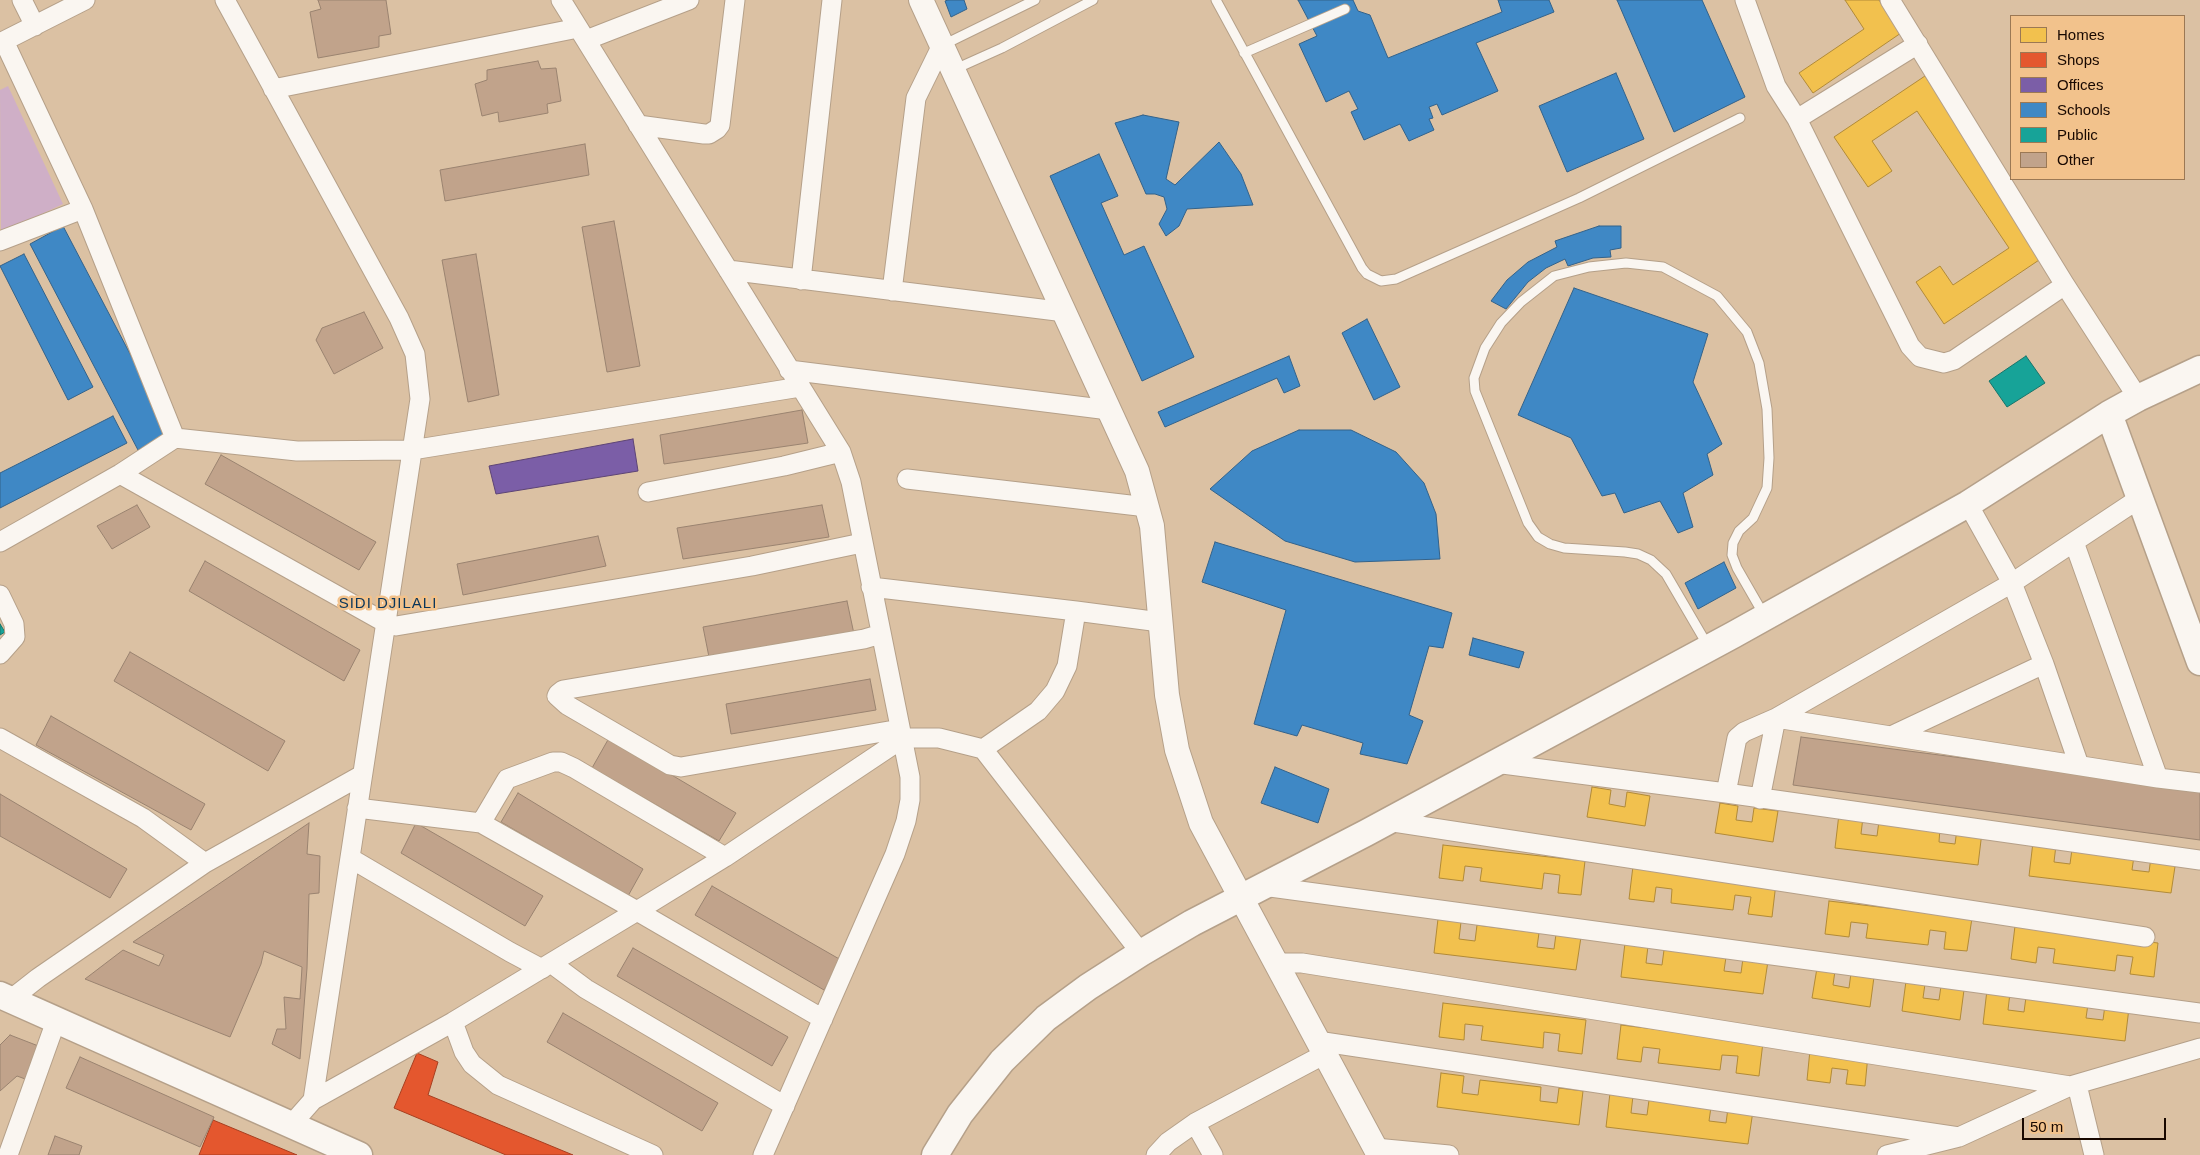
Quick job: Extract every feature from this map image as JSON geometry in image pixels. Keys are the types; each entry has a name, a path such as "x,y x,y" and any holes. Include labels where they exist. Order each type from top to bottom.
{"main road":[{"path":"935,1155 960,1114 1002,1061 1014,1049 1046,1018 1088,987 1141,953 1765,618 1968,504 2109,414 2200,369"},
{"path":"2109,414 2200,662"},
{"path":"3,1002 56,1021 292,1125 353,1154"}],"street":[{"path":"22,0 35,26"},
{"path":"85,0 2,42 83,209 175,438"},
{"path":"225,0 399,318 416,354 420,399 313,1100"},
{"path":"561,0 841,452 851,482 910,777 910,800 906,821 895,854 763,1155"},
{"path":"273,89 582,34 689,0"},
{"path":"638,126 704,134 717,130 720,125 735,0"},
{"path":"801,280 832,0"},
{"path":"921,0 1137,471 1152,526 1166,695 1177,750 1201,823 1252,892 1276,963 1377,1151 1449,1155"},
{"path":"1745,0 1776,86 1797,119 1910,346 1920,357 1944,363 1954,360 2065,285"},
{"path":"1890,0 2065,285 2138,398"},
{"path":"1797,119 1918,44"},
{"path":"892,291 916,98 942,46"},
{"path":"929,73 953,70"},
{"path":"0,241 83,209"},
{"path":"728,270 1065,312"},
{"path":"789,370 1109,410"},
{"path":"0,542 120,474 175,438 298,451 412,450 800,387"},
{"path":"648,492 784,466 841,452"},
{"path":"120,474 386,622 402,626 752,566 862,543"},
{"path":"907,479 1147,507"},
{"path":"1726,793 1737,738 1744,732 1776,718 2012,583 2140,498"},
{"path":"1968,504 2012,583 2044,664 2079,765"},
{"path":"2074,542 2158,778"},
{"path":"871,587 1076,610 1160,622"},
{"path":"0,595 14,624 15,638 0,654"},
{"path":"983,749 1038,711 1055,692 1067,666 1076,610"},
{"path":"881,634 854,641 563,690 557,696 567,705 670,765 681,767 901,733 939,738 983,749 1141,953"},
{"path":"1891,736 2044,664"},
{"path":"1776,718 2200,783"},
{"path":"1760,799 1776,718"},
{"path":"292,1125 313,1100 454,1022 725,857 901,733"},
{"path":"0,738 143,818 206,863"},
{"path":"481,823 507,778 553,762 560,762 574,768 725,857"},
{"path":"1495,763 1726,793 2200,860"},
{"path":"3,1002 206,863 362,775"},
{"path":"358,808 481,823 638,911 823,1019"},
{"path":"1387,821 2146,937"},
{"path":"350,858 510,952 547,966 586,988 785,1106"},
{"path":"1252,892 2200,1013"},
{"path":"1276,963 1302,963 2073,1086"},
{"path":"8,1155 56,1021"},
{"path":"454,1022 464,1052 472,1064 498,1085 653,1155"},
{"path":"1156,1155 1168,1142 1195,1123 1321,1048 1959,1137"},
{"path":"1887,1155 1959,1137 2073,1086 2200,1048"},
{"path":"2073,1086 2094,1155"},
{"path":"1195,1123 1213,1155"}],"lane":[{"path":"942,46 1035,0"},
{"path":"953,70 1002,48 1093,0"},
{"path":"1216,0 1362,268 1367,274 1381,281 1396,279 1579,198 1740,118"},
{"path":"1244,52 1346,9"},
{"path":"1709,648 1666,574 1651,560 1638,554 1625,552 1557,546 1538,537 1528,523 1475,391 1474,378 1485,348 1502,323 1521,302 1554,276 1589,267 1626,263 1662,267 1717,296 1747,332 1759,363 1768,409 1770,458 1767,488 1754,518 1739,531 1733,543 1732,555 1737,568 1765,618"}],"shaded area":[{"path":"8,86 63,204 1,233 0,90"}],"building: Homes":[{"path":"1845,0 1879,0 1901,33 1813,93 1799,73 1864,29"},
{"path":"1925,76 2045,256 1944,324 1916,282 1940,266 1953,285 2009,248 1917,111 1872,141 1892,171 1868,187 1834,137"},
{"path":"1592,787 1611,790 1609,804 1625,807 1627,792 1650,796 1645,826 1587,817"},
{"path":"1720,803 1738,806 1736,820 1752,822 1754,808 1778,811 1773,842 1715,833"},
{"path":"1839,814 1863,817 1861,834 1877,836 1879,821 1940,828 1939,842 1955,844 1957,829 1982,832 1978,865 1835,848"},
{"path":"2033,842 2056,845 2054,862 2070,864 2072,849 2134,856 2132,870 2149,872 2151,857 2176,860 2171,893 2029,876"},
{"path":"1443,845 1585,861 1581,895 1558,893 1560,875 1544,873 1542,889 1480,881 1482,868 1465,866 1463,881 1439,878"},
{"path":"1633,866 1776,883 1772,917 1748,914 1751,897 1735,895 1733,910 1671,903 1672,889 1656,887 1654,902 1629,899"},
{"path":"1829,901 1972,918 1967,951 1944,949 1946,932 1930,930 1928,945 1866,938 1868,924 1851,922 1849,937 1825,934"},
{"path":"1438,919 1461,922 1459,939 1475,941 1477,925 1539,933 1537,947 1554,949 1556,934 1581,937 1576,970 1434,953"},
{"path":"2015,926 2158,943 2154,977 2130,974 2133,957 2117,955 2115,971 2053,963 2055,949 2038,947 2036,963 2011,959"},
{"path":"1625,943 1648,946 1646,963 1662,965 1664,950 1726,957 1724,971 1741,973 1743,958 1768,961 1763,994 1621,977"},
{"path":"1817,968 1835,971 1833,985 1849,988 1851,973 1874,977 1870,1007 1812,998"},
{"path":"1906,981 1925,984 1923,998 1939,1000 1941,986 1964,990 1960,1020 1902,1011"},
{"path":"1987,990 2010,993 2008,1010 2024,1012 2026,997 2088,1004 2086,1018 2103,1020 2105,1005 2129,1008 2125,1041 1983,1024"},
{"path":"1443,1003 1586,1020 1582,1054 1558,1051 1560,1034 1544,1032 1543,1048 1481,1040 1483,1026 1465,1024 1464,1040 1439,1037"},
{"path":"1621,1025 1763,1042 1759,1076 1736,1073 1738,1056 1722,1055 1720,1070 1658,1063 1660,1049 1643,1047 1641,1062 1617,1059"},
{"path":"1810,1050 1868,1055 1865,1086 1846,1084 1848,1070 1832,1068 1830,1083 1807,1080"},
{"path":"1441,1073 1464,1076 1462,1093 1478,1095 1480,1080 1541,1087 1540,1101 1557,1103 1559,1088 1583,1091 1579,1125 1437,1107"},
{"path":"1610,1093 1633,1096 1631,1113 1647,1115 1649,1100 1711,1107 1709,1121 1726,1123 1728,1108 1753,1111 1748,1144 1606,1127"}],"building: Shops":[{"path":"417,1053 438,1062 428,1095 573,1155 506,1155 394,1108"},
{"path":"213,1120 297,1155 199,1155"}],"building: Offices":[{"path":"633,439 638,471 496,494 489,466"}],"building: Schools":[{"path":"964,0 967,9 951,17 945,1"},
{"path":"1298,0 1353,0 1358,11 1370,15 1388,58 1502,12 1498,0 1549,0 1554,12 1476,43 1498,91 1442,115 1437,104 1429,107 1433,118 1429,119 1434,130 1409,141 1400,124 1364,140 1351,112 1358,109 1349,91 1326,102 1299,44 1317,36"},
{"path":"1617,0 1702,0 1745,97 1674,132"},
{"path":"1616,73 1644,139 1567,172 1539,106"},
{"path":"1143,115 1179,122 1166,179 1175,185 1219,142 1241,174 1253,205 1187,209 1179,226 1166,236 1159,224 1167,209 1164,197 1146,194 1115,123"},
{"path":"1099,154 1118,196 1101,203 1124,255 1144,246 1194,357 1142,381 1050,176"},
{"path":"63,226 171,432 138,450 30,244"},
{"path":"1599,226 1621,226 1621,248 1610,250 1611,257 1593,258 1568,266 1565,259 1546,268 1528,282 1506,309 1491,301 1507,280 1528,262 1557,247 1555,241"},
{"path":"24,254 93,387 68,400 0,266"},
{"path":"1574,288 1708,334 1693,382 1722,444 1707,454 1713,475 1683,493 1693,527 1678,533 1660,501 1624,513 1615,493 1602,496 1571,438 1518,415"},
{"path":"1367,319 1400,387 1374,400 1342,333"},
{"path":"1289,356 1300,386 1284,393 1277,378 1165,427 1158,412"},
{"path":"113,416 127,443 0,508 0,473"},
{"path":"1299,430 1351,430 1396,452 1424,483 1436,514 1440,559 1355,562 1285,541 1210,489 1252,451"},
{"path":"1215,542 1452,613 1443,648 1429,646 1409,715 1423,721 1407,764 1360,754 1363,743 1302,725 1297,736 1254,724 1286,610 1202,582"},
{"path":"1724,562 1736,588 1698,609 1685,583"},
{"path":"1473,638 1524,652 1519,668 1469,655"},
{"path":"1275,767 1329,789 1318,823 1261,803"}],"building: Public":[{"path":"2026,356 2045,383 2007,407 1989,381"},
{"path":"0,624 5,632 0,635"}],"building: Other":[{"path":"318,0 386,0 391,34 379,36 379,47 318,58 310,12 321,9"},
{"path":"538,61 541,69 556,68 561,101 547,104 548,113 499,122 498,112 482,116 475,84 487,80 487,70"},
{"path":"585,144 589,175 445,201 440,170"},
{"path":"614,221 640,366 607,372 582,227"},
{"path":"476,254 499,395 468,402 442,260"},
{"path":"364,312 383,348 334,374 316,340 322,328"},
{"path":"802,410 808,443 664,464 660,435"},
{"path":"221,455 376,542 359,570 205,484"},
{"path":"137,505 150,527 112,549 97,526"},
{"path":"822,505 829,537 683,559 677,528"},
{"path":"598,536 606,566 463,595 457,564"},
{"path":"205,561 360,650 344,681 189,591"},
{"path":"847,601 854,634 709,657 703,627"},
{"path":"130,652 285,741 268,771 114,681"},
{"path":"870,679 876,710 731,734 726,704"},
{"path":"51,716 205,804 191,830 36,745"},
{"path":"1801,737 2200,789 2200,840 1793,785"},
{"path":"609,738 736,813 719,841 592,768"},
{"path":"518,793 643,869 628,896 501,822"},
{"path":"0,794 127,869 110,898 0,836"},
{"path":"309,823 307,854 320,856 319,893 309,894 307,968 300,1059 272,1044 277,1029 286,1029 284,997 300,999 302,967 264,951 261,964 230,1037 85,979 123,950 159,966 164,955 133,942"},
{"path":"416,823 543,896 525,926 401,853"},
{"path":"712,886 841,960 824,990 695,915"},
{"path":"633,948 788,1037 772,1066 617,976"},
{"path":"563,1013 718,1103 702,1131 547,1042"},
{"path":"10,1035 41,1047 28,1080 17,1076 0,1091 0,1045"},
{"path":"80,1057 214,1117 200,1147 66,1088"},
{"path":"55,1136 82,1146 79,1155 48,1155"}],"district":[{"name":"SIDI DJILALI","path":"388,604"}]}
